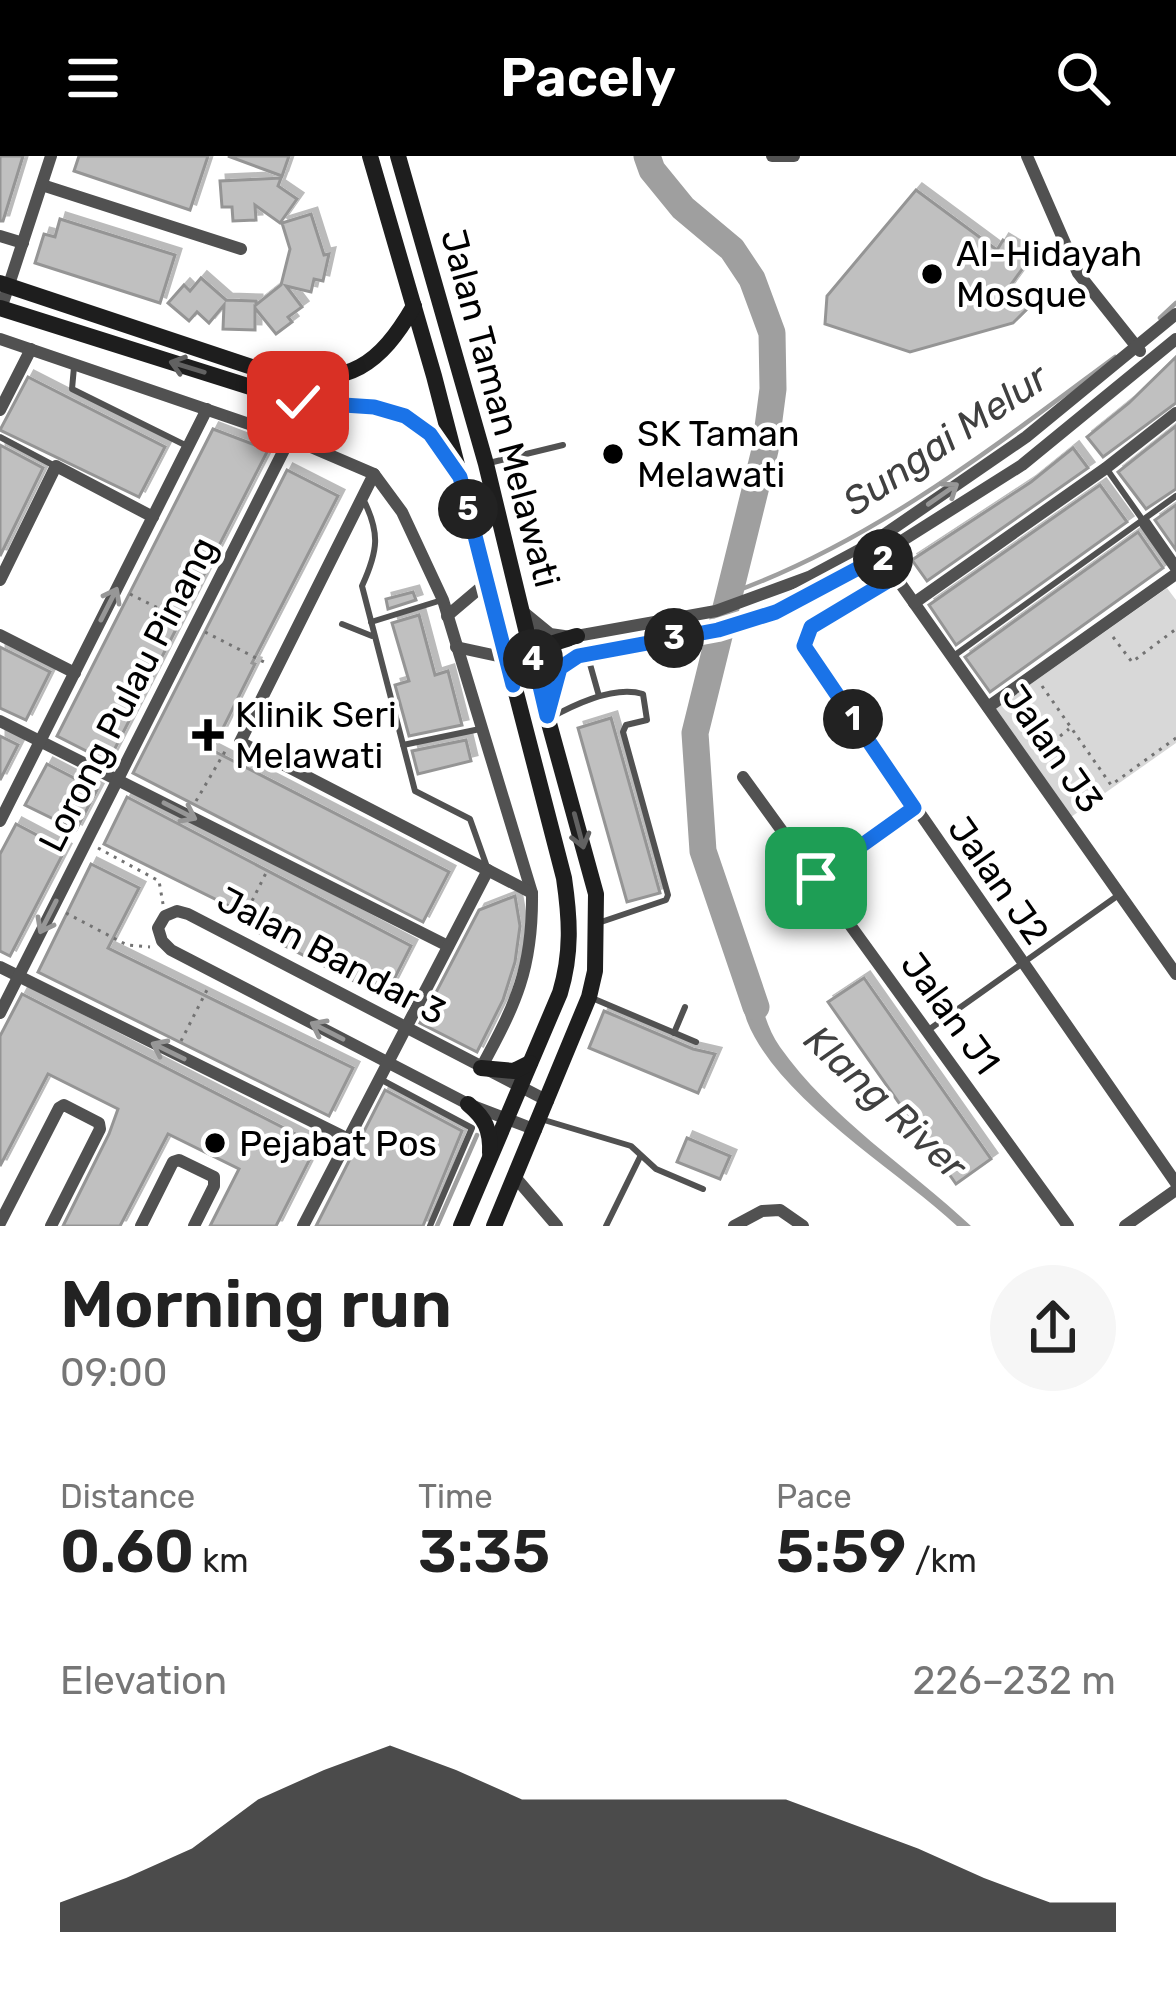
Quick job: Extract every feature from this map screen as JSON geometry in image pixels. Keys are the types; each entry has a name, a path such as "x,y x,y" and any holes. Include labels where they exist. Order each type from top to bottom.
{"main road":[{"name":"Jalan Taman Melawati","path":"370,156 460,477 564,878 571,926 568,968 560,993 460,1226"},
{"name":"Jalan Taman Melawati","path":"398,156 485,464 596,894 595,971 589,997 496,1225"},
{"path":"4,284 279,376 305,380 331,378 377,359 392,344 414,306"},
{"path":"1,309 298,402 374,407 405,416 430,434 460,477"},
{"path":"513,685 516,671 532,652 577,636"},
{"path":"481,1068 514,1071 530,1063"},
{"path":"468,1104 484,1118 491,1138 489,1160"}],"street":[{"path":"1,309 4,284 51,156"},
{"path":"772,156 794,156"},
{"path":"1027,156 1078,273 1149,362"},
{"path":"42,185 241,249"},
{"path":"0,236 22,244"},
{"path":"521,610 550,634 577,636 716,611 770,595 872,543 1026,437 1176,314"},
{"path":"0,339 290,438 374,474 402,512 448,616 532,893 532,940 516,1004 481,1068"},
{"path":"548,717 560,668 587,653 718,630 776,612 881,556 1022,465 1176,340"},
{"path":"0,410 31,349"},
{"path":"0,821 207,410"},
{"path":"914,603 1106,469 1176,413"},
{"name":"Lorong Pulau Pinang","path":"0,1012 290,438"},
{"path":"0,580 56,466 153,517"},
{"path":"374,474 240,742 532,893"},
{"path":"988,707 1176,571 1144,522"},
{"name":"Jalan J3","path":"881,556 1176,974"},
{"name":"Jalan J2","path":"896,576 811,627 804,646 1176,1187"},
{"path":"448,616 486,583"},
{"path":"0,635 75,673"},
{"path":"456,647 507,658"},
{"path":"0,721 448,946"},
{"name":"Jalan J1","path":"743,777 1068,1226"},
{"path":"816,878 914,808"},
{"path":"303,1226 488,870"},
{"name":"Jalan Bandar 3","path":"538,1125 468,1104 216,974 171,950 158,928 165,916 177,911 188,914 548,1101"},
{"path":"0,968 348,1139"},
{"path":"0,1223 64,1106 99,1124 100,1130 50,1226"},
{"path":"141,1226 172,1162 179,1160 214,1177 194,1226"},
{"path":"515,1178 557,1226"},
{"path":"1125,1226 1176,1187"},
{"path":"734,1226 762,1211 780,1210 803,1226"}],"lane":[{"path":"74,364 72,389 188,447"},
{"path":"0,437 56,466"},
{"path":"485,464 563,445"},
{"path":"1106,469 1144,522"},
{"path":"952,657 1176,496"},
{"path":"362,497 376,531 375,558 362,586 415,791 470,819 488,870"},
{"path":"371,622 442,600"},
{"path":"342,624 375,638"},
{"path":"587,653 599,698"},
{"path":"548,717 599,698 636,691 643,694 647,720 626,725 623,732 668,895 666,900 597,923"},
{"path":"403,745 480,729"},
{"path":"927,1031 1120,894"},
{"path":"589,997 696,1042"},
{"path":"674,1033 685,1007"},
{"path":"380,1079 472,1128 430,1226"},
{"path":"538,1125 631,1146 656,1169 704,1189"},
{"path":"606,1226 640,1156"}],"path":[{"path":"1112,636 1132,662 1176,629"},
{"path":"1041,687 1111,785 1176,738"},
{"path":"1027,763 1070,728"},
{"path":"188,815 223,751 240,742"},
{"path":"86,842 159,880 165,916"},
{"path":"233,937 273,857"},
{"path":"54,906 127,944 171,950"},
{"path":"174,1054 216,974"}],"shaded area":[{"path":"1167,588 1176,600 1176,743 1071,817 994,710"},
{"path":"748,970 775,1038 800,1073 846,1120 971,1226 957,1226 784,1078 747,1021 738,975"}],"building":[{"path":"0,156 23,156 3,221 0,221"},
{"path":"79,156 208,156 190,210 74,171"},
{"path":"228,156 289,156 282,176"},
{"path":"281,178 278,186 297,199 280,223 255,205 256,220 233,221 232,207 222,207 220,181"},
{"name":"Al-Hidayah Mosque","path":"916,190 997,250 1003,240 1031,257 1007,290 1028,308 1013,323 910,352 825,324 827,296"},
{"path":"311,214 324,255 329,254 323,281 314,279 311,292 286,286 302,307 276,334 255,308 255,330 223,329 224,305 209,323 197,312 189,321 168,303 184,285 190,291 201,278 226,300 256,301 256,305 281,285 290,249 282,223"},
{"path":"60,219 175,255 160,303 35,263 44,234 55,237"},
{"path":"1176,357 1176,403 1103,457 1087,437"},
{"path":"28,377 165,447 139,497 0,430"},
{"path":"1176,426 1176,489 1146,509 1118,472"},
{"path":"213,429 268,450 108,762 57,736"},
{"path":"0,445 43,468 0,556"},
{"path":"1073,448 1088,468 927,581 912,560 1031,482"},
{"path":"287,470 338,496 212,750 449,872 423,922 133,773"},
{"path":"1100,485 1127,522 956,645 929,605"},
{"path":"1176,505 1176,550 1155,520"},
{"path":"1138,532 1163,568 990,692 965,657"},
{"path":"413,592 416,600 388,609 386,599"},
{"path":"419,615 435,675 448,671 462,725 409,736 395,685 409,681 392,623"},
{"path":"0,647 50,672 26,720 0,708"},
{"path":"611,718 660,893 627,902 578,728"},
{"path":"0,736 18,745 0,780"},
{"path":"466,740 471,761 418,774 412,751"},
{"path":"47,764 97,790 76,830 25,805"},
{"path":"127,797 411,946 385,997 244,925 249,916 104,844"},
{"path":"16,824 65,850 10,956 0,951 0,854"},
{"path":"91,864 139,888 108,948 353,1068 329,1116 38,972"},
{"path":"515,896 520,926 515,962 503,1000 477,1052 420,1023 479,910"},
{"path":"864,978 991,1159 956,1184 828,1002"},
{"path":"22,994 317,1145 276,1226 210,1226 239,1169 168,1134 120,1226 63,1226 118,1109 48,1074 0,1166 0,1036"},
{"path":"604,1011 715,1054 698,1093 589,1048"},
{"path":"385,1090 462,1131 423,1226 316,1226"},
{"path":"687,1138 730,1156 720,1179 677,1162"}],"waterway":[{"name":"Klang River","path":"647,156 652,170 683,208 732,249 752,279 772,333 773,389 765,450 695,733 703,851 756,1007"},
{"name":"Sungai Melur","path":"1160,318 1176,303"},
{"name":"Sungai Melur","path":"731,593 783,572 883,519 1115,357"},
{"path":"437,1226 477,1135"}],"place":[{"name":"Al-Hidayah Mosque","path":"932,274"},
{"name":"SK Taman Melawati","path":"613,454"},
{"name":"Klinik Seri Melawati","path":"208,735"},
{"name":"Pejabat Pos","path":"215,1143"}],"route":[{"path":"298,402 374,407 405,416 430,434 460,477 513,685 516,671 532,652 547,716 560,668 578,656 718,630 776,612 881,556 896,576 811,627 804,646 914,808 816,878"}]}
